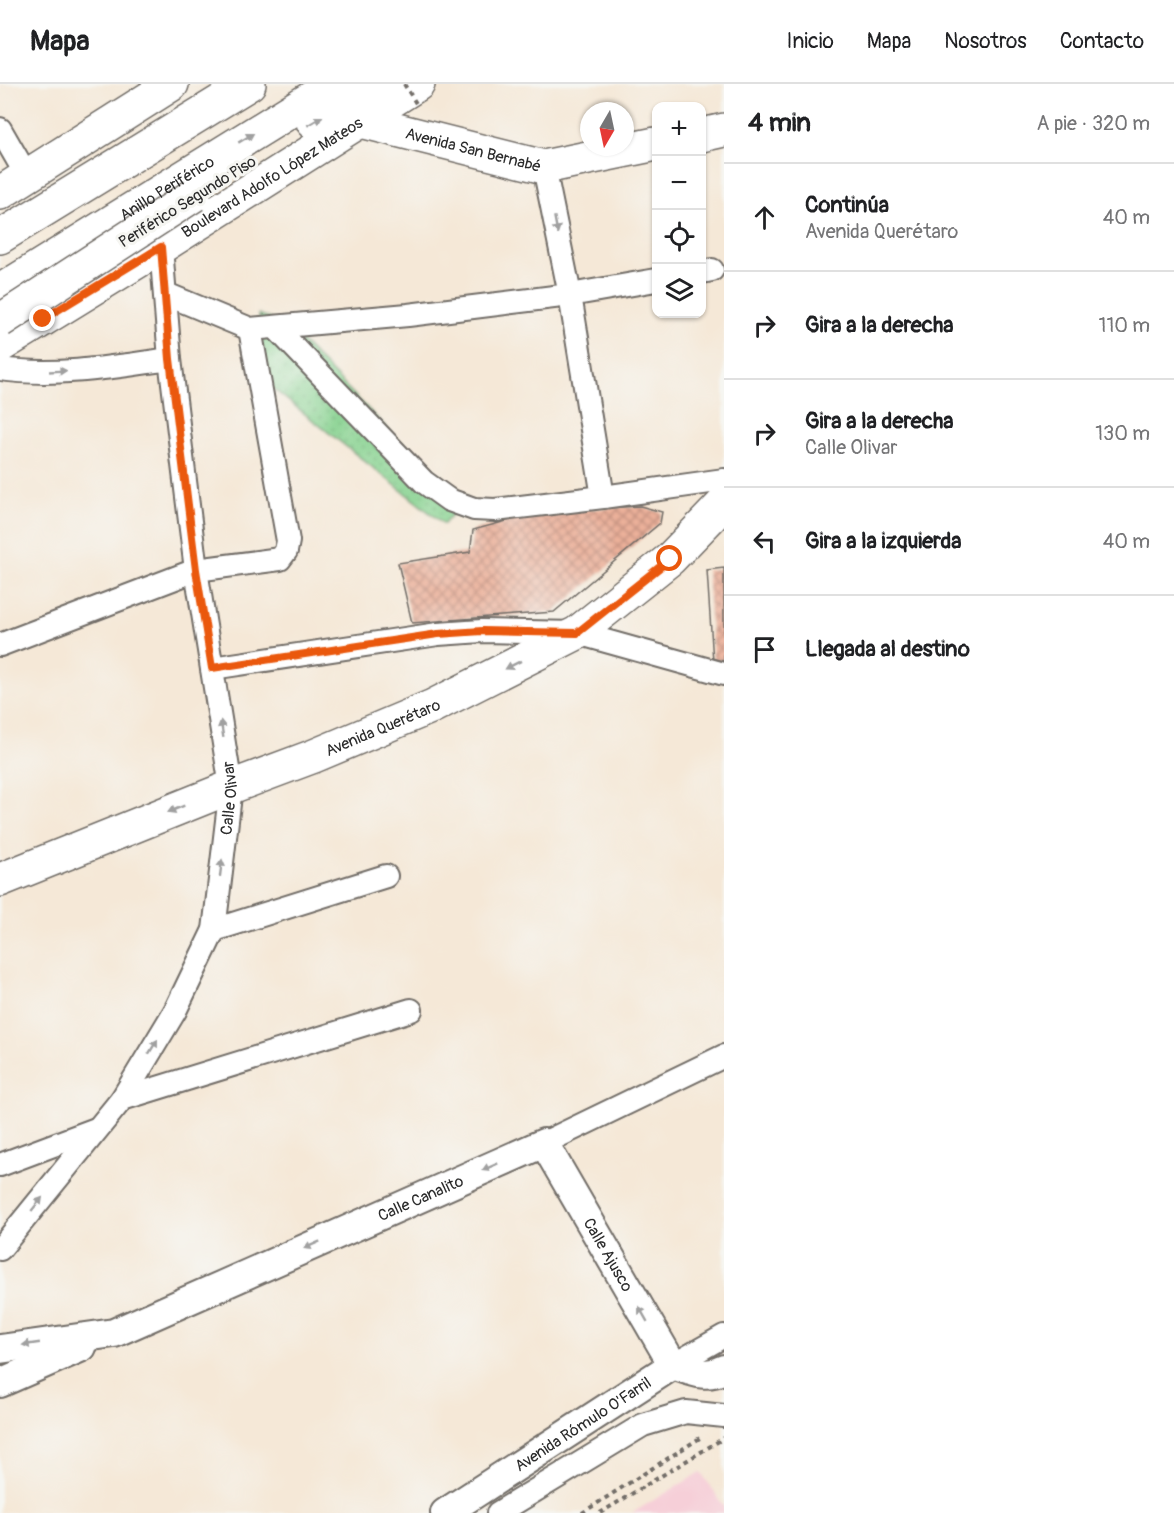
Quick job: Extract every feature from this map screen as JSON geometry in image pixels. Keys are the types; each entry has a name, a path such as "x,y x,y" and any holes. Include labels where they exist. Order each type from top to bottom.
{"main road":[{"path":"14,185 172,84"},
{"path":"0,213 212,84"},
{"path":"0,237 249,84"},
{"name":"Anillo Periférico","path":"0,291 85,236 334,84"},
{"name":"Periférico Segundo Piso","path":"0,321 194,195 375,84"},
{"name":"Boulevard Adolfo López Mateos","path":"0,346 361,121 418,94"},
{"name":"Avenida San Bernabé","path":"361,121 544,167 652,145"},
{"path":"706,134 724,130"},
{"path":"43,319 85,236"},
{"name":"Avenida Querétaro","path":"0,880 314,756 433,706 577,633 670,559 724,503"}],"street":[{"path":"0,129 14,185"},
{"path":"544,167 570,295 603,497"},
{"name":"Calle Olivar","path":"0,1249 122,1099 175,1011 214,930 231,787 196,570 170,359 161,247"},
{"path":"166,294 250,329 570,295 652,281"},
{"path":"276,328 424,482 449,501 474,509 495,510 724,480"},
{"path":"0,645 196,570 279,559 286,551 288,541 250,329"},
{"path":"0,369 26,373 65,371 170,359"},
{"path":"212,668 438,634 482,631 577,633 724,674"},
{"path":"214,930 386,876"},
{"path":"122,1099 411,1010"},
{"name":"Calle Canalito","path":"0,1383 544,1143 724,1056"},
{"path":"0,1165 98,1129"},
{"name":"Calle Ajusco","path":"544,1143 672,1365"},
{"name":"Calle Canalito","path":"0,1349 114,1333"},
{"path":"672,1365 724,1336"},
{"path":"672,1365 702,1375 715,1374 724,1369"},
{"name":"Avenida Rómulo O'Farril","path":"446,1513 672,1365"},
{"path":"498,1513 643,1425 686,1412 724,1416"}],"path":[{"path":"404,84 418,94"},
{"path":"582,1513 704,1436"},
{"path":"600,1513 724,1438"}],"shaded area":[{"path":"701,1472 724,1507 724,1513 632,1513"}],"green space":[{"path":"259,314 286,326 440,482 467,497 444,524 266,383"}],"building":[{"path":"640,506 662,512 660,523 554,612 412,623 398,563 470,552 473,530 540,512"},
{"path":"724,568 724,661 713,662 707,570"}],"route":[{"path":"43,319 161,247 170,359 196,570 212,668 438,634 482,631 577,633 670,559"}]}
